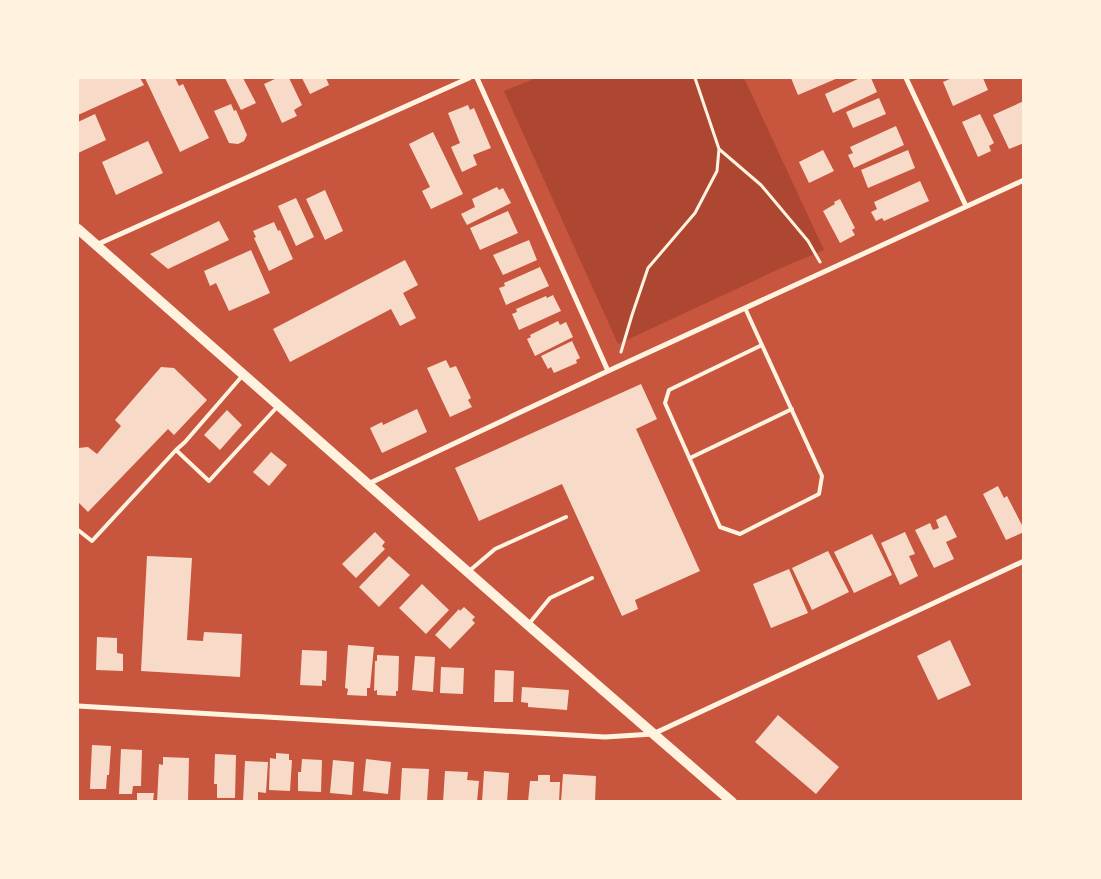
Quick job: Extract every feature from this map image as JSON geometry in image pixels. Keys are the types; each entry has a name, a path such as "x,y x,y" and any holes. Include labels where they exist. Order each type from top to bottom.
{"main road":[{"path":"78,229 732,802"}],"street":[{"path":"96,245 469,78"},
{"path":"477,78 608,371"},
{"path":"906,78 966,206"},
{"path":"368,484 616,367 1024,180"},
{"path":"78,706 605,737 653,734 1024,561"}],"lane":[{"path":"746,308 822,476 819,494 740,534 720,527 665,403 669,390 762,345"},
{"path":"78,530 92,541 185,442 243,374"},
{"path":"176,450 209,481 279,406"},
{"path":"690,458 792,409"},
{"path":"468,572 495,549 566,517"},
{"path":"528,625 550,598 592,578"}],"path":[{"path":"616,367 648,268 695,213 717,171 719,149 695,78"},
{"path":"719,149 761,184 808,241 825,271"}],"shaded area":[{"path":"536,78 744,78 824,250 618,344 504,91"}],"building":[{"path":"78,78 140,78 144,85 78,115"},
{"path":"145,78 175,78 179,86 183,84 209,138 180,152"},
{"path":"225,78 243,78 256,103 241,110"},
{"path":"277,78 289,78 302,105 294,110 297,116 282,123 264,84"},
{"path":"302,78 326,78 329,85 310,94"},
{"path":"791,78 838,78 798,95"},
{"path":"860,78 871,78 877,92 833,113 825,94"},
{"path":"952,78 983,78 988,90 953,106 943,82"},
{"path":"879,98 886,114 853,128 846,112"},
{"path":"1024,101 1024,143 1009,149 993,115"},
{"path":"231,104 234,111 236,110 247,135 244,141 238,144 229,143 214,111"},
{"path":"468,105 470,110 474,108 491,148 473,155 477,165 462,172 451,147 460,143 448,113"},
{"path":"95,114 106,140 78,153 78,122"},
{"path":"980,114 994,143 989,146 991,151 978,157 962,122"},
{"path":"896,126 904,145 854,168 848,155 853,153 850,147"},
{"path":"433,132 463,194 431,209 422,191 430,187 409,144"},
{"path":"148,141 163,173 116,195 102,162"},
{"path":"823,150 834,171 809,183 799,162"},
{"path":"908,150 915,168 868,188 861,170"},
{"path":"920,181 929,201 884,221 882,218 876,221 871,212 877,209 874,202"},
{"path":"497,187 499,190 503,188 511,203 467,225 461,214 475,207 472,199"},
{"path":"325,190 343,231 325,240 306,199"},
{"path":"296,198 314,237 296,246 278,206"},
{"path":"840,199 855,228 852,230 855,235 840,243 823,211"},
{"path":"508,211 518,233 480,250 470,228"},
{"path":"219,221 229,240 168,269 150,254"},
{"path":"274,222 278,231 280,230 293,259 269,271 254,238 256,237 253,231"},
{"path":"529,240 537,260 503,275 493,255"},
{"path":"251,250 270,293 229,311 216,283 210,286 204,271"},
{"path":"405,260 418,285 403,293 416,318 400,326 391,309 290,362 273,329"},
{"path":"540,267 549,286 506,305 499,288 505,286 504,283"},
{"path":"553,295 561,311 519,330 512,314 517,312 516,309 546,296 547,298"},
{"path":"558,321 560,325 566,322 573,337 535,356 527,339 531,337 530,335"},
{"path":"572,341 580,358 576,360 577,363 554,373 551,367 548,369 541,356"},
{"path":"446,360 450,368 456,366 471,398 468,400 472,407 450,417 427,368"},
{"path":"161,367 174,368 207,400 174,435 168,429 88,512 78,502 78,448 88,447 97,454 121,426 115,420"},
{"path":"641,384 657,419 636,429 700,571 635,600 638,609 622,616 562,484 479,521 455,468"},
{"path":"417,409 427,432 382,453 370,428 382,422 383,425"},
{"path":"227,410 242,425 220,450 204,435"},
{"path":"271,452 287,465 269,486 253,472"},
{"path":"998,486 1004,498 1007,496 1024,529 1024,532 1006,540 983,494"},
{"path":"946,515 957,537 946,542 954,559 934,568 915,530 930,523 933,530 939,528 936,520"},
{"path":"375,532 385,542 382,546 385,549 356,578 342,564"},
{"path":"905,532 915,554 909,556 918,576 900,585 881,543"},
{"path":"872,534 892,575 854,593 834,552"},
{"path":"828,551 849,592 812,610 792,568"},
{"path":"147,556 192,558 187,640 203,641 204,632 242,634 240,677 141,671"},
{"path":"389,556 410,575 379,607 359,587"},
{"path":"789,569 808,613 771,628 753,584"},
{"path":"422,584 449,610 426,634 399,608"},
{"path":"464,607 475,617 472,620 475,623 450,649 435,635 459,609 460,611"},
{"path":"97,637 117,638 117,653 123,654 123,671 96,670"},
{"path":"950,640 971,685 938,700 917,656"},
{"path":"348,645 374,647 370,688 367,688 367,696 347,695 348,689 345,688"},
{"path":"302,650 327,651 326,681 322,680 322,686 300,685"},
{"path":"377,655 399,656 398,691 396,691 396,696 377,695 377,690 374,691"},
{"path":"415,656 435,657 433,692 412,690"},
{"path":"441,667 464,668 463,694 440,693"},
{"path":"495,670 514,671 513,702 494,702"},
{"path":"522,687 569,690 567,710 528,707 528,703 521,702"},
{"path":"778,715 839,767 816,794 755,742"},
{"path":"92,745 111,746 106,789 90,789"},
{"path":"121,749 142,750 141,786 133,786 132,794 119,794"},
{"path":"276,753 289,754 289,760 292,760 290,791 269,790 270,758 276,759"},
{"path":"215,754 236,755 235,798 217,798 217,784 214,784"},
{"path":"163,757 189,758 188,802 157,802 159,764 163,765"},
{"path":"302,759 322,760 321,792 298,791 298,772 301,772"},
{"path":"366,759 391,762 388,794 363,791"},
{"path":"333,760 354,762 352,795 330,793"},
{"path":"245,761 268,762 266,793 258,792 258,802 243,802"},
{"path":"402,768 429,769 427,802 400,802"},
{"path":"445,771 468,772 467,780 479,781 477,802 443,802"},
{"path":"484,771 509,773 507,802 482,802"},
{"path":"563,774 596,776 595,802 561,802"},
{"path":"538,775 550,775 550,782 560,782 559,802 528,802 530,781 538,781"},
{"path":"137,793 154,793 153,802 137,802"}]}
